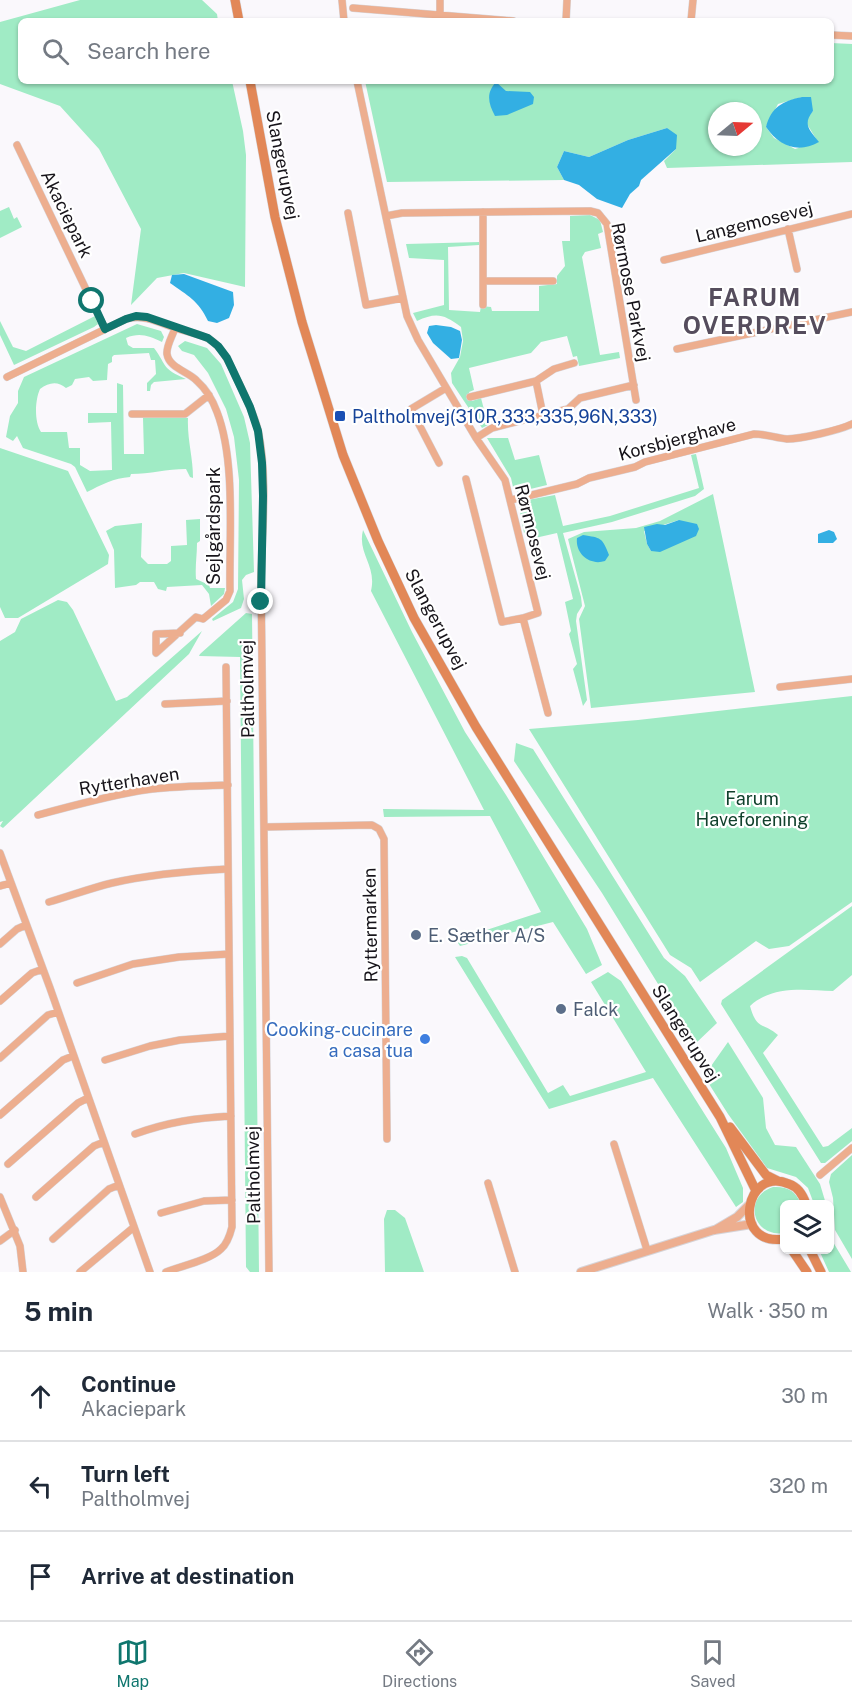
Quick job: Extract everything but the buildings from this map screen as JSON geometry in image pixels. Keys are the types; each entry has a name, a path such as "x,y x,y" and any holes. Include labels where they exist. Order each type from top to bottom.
{"main road":[{"path":"236,0 239,18"},
{"name":"Slangerupvej","path":"251,84 275,217 302,322 343,455 378,541 414,618 476,727 720,1117 756,1191"},
{"name":"Slangerupvej","path":"720,1117 766,1175 795,1187 804,1200"},
{"path":"779,1181 767,1184 756,1191 749,1205 752,1224 765,1237 780,1239"},
{"path":"795,1254 807,1272"},
{"path":"812,1254 821,1272"}],"street":[{"path":"342,0 344,18"},
{"path":"440,0 440,15"},
{"path":"566,18 567,0"},
{"path":"691,18 693,0"},
{"path":"353,8 476,18"},
{"path":"834,35 852,36"},
{"name":"Rørmosevej","path":"358,84 409,322 476,438 504,480 511,500 538,613 523,618"},
{"name":"Akaciepark","path":"16,145 105,329"},
{"name":"Rørmose Parkvej","path":"386,216 402,213 590,211 603,217 607,224 636,400"},
{"path":"483,212 483,305"},
{"path":"348,213 366,305 403,298"},
{"name":"Langemosevej","path":"664,260 852,214"},
{"path":"788,229 797,269"},
{"path":"483,281 553,281"},
{"path":"677,349 852,312"},
{"name":"Paltholmvej","path":"7,377 105,329 136,316 147,317 208,338 218,346 227,358 250,407 258,431 263,496 261,585 269,1272"},
{"name":"Sejlgårdspark","path":"175,328 167,351 168,357 174,365 195,379 209,395 224,433 229,464 230,591 226,600 203,619 196,617 180,633"},
{"path":"471,397 536,381 554,369 574,363"},
{"path":"536,381 543,415"},
{"name":"Rørmose Parkvej","path":"476,438 492,428 568,409 580,398 634,385"},
{"path":"439,463 411,409 446,388"},
{"path":"132,414 185,414 209,395"},
{"name":"Korsbjerghave","path":"511,500 577,484 589,478 635,467 645,462 754,434 766,434 786,439 799,438 852,424"},
{"path":"466,479 502,622 523,618 548,713"},
{"path":"166,1272 222,1249 232,1227 226,667"},
{"path":"780,687 852,679"},
{"path":"165,704 227,701"},
{"name":"Rytterhaven","path":"38,815 140,791 184,786 228,785"},
{"name":"Ryttermarken","path":"264,827 372,825 379,829 384,839 387,1139"},
{"path":"0,853 150,1272"},
{"path":"49,902 146,876 228,869"},
{"path":"0,886 10,883"},
{"path":"0,944 17,929 26,926"},
{"path":"77,982 133,964 179,957 229,954"},
{"path":"0,1002 32,973 43,969"},
{"path":"0,1058 48,1015 58,1012"},
{"path":"105,1060 150,1046 180,1040 230,1036"},
{"path":"0,1115 63,1060 73,1056"},
{"path":"8,1164 78,1103 88,1098"},
{"path":"135,1134 165,1123 231,1116"},
{"path":"36,1197 94,1146 104,1142"},
{"path":"614,1144 647,1250"},
{"path":"820,1175 852,1148"},
{"path":"488,1183 515,1272"},
{"path":"53,1239 109,1189 119,1185"},
{"path":"0,1197 20,1246 23,1272"},
{"path":"161,1213 204,1201 232,1200"},
{"path":"714,1230 737,1217 749,1205"},
{"path":"581,1272 714,1230 752,1224"},
{"path":"80,1272 134,1227"},
{"path":"0,1241 15,1230"}],"green space":[{"path":"80,0 202,0 217,14 218,18 18,18 18,84 233,84 246,155 245,287 184,273 157,278 131,305 141,229 99,149 60,106 0,84 0,22"},
{"path":"834,43 852,44 852,162 667,168 664,161 676,149 667,128 628,140 589,157 564,151 557,167 564,180 387,182 366,84 834,84","holes":["802,97 813,111 807,118 807,124 818,142 795,149 774,138 766,127 778,104"]},
{"path":"9,207 14,219 17,217 22,227 0,238 0,211"},
{"path":"590,215 600,220 603,232 598,234 601,248 585,252 582,257 600,355 619,352 620,358 579,366 577,356 573,357 567,336 541,342 531,353 469,368 474,390 469,392 472,401 481,398 488,425 482,428 452,383 451,373 460,357 463,341 461,327 450,319 440,316 430,316 417,321 413,313 444,305 444,260 409,258 406,244 480,242 479,245 448,247 449,310 480,312 481,306 491,307 492,311 539,311 539,286 557,284 557,276 565,266 562,241 570,241 570,216"},
{"path":"95,316 98,324 94,327 14,365 0,335 0,321 13,347 26,351"},
{"path":"137,324 161,331 164,337 162,342 136,335 126,338 128,345 133,348 154,348 169,369 186,379 154,382 150,391 147,391 147,383 156,374 155,360 151,360 149,353 114,355 112,362 108,364 107,380 93,381 89,377 75,379 72,385 66,388 53,383 40,389 36,410 37,422 41,432 67,432 69,448 80,448 80,465 90,471 112,470 111,422 88,423 88,413 117,413 117,383 123,385 124,454 144,454 143,418 188,418 193,478 186,469 131,474 130,477 113,480 87,492 75,467 71,464 23,448 17,436 13,441 6,437 10,416 18,403 18,391 24,377"},
{"path":"185,341 207,348 221,364 244,417 250,443 254,572 246,575 242,580 244,599 241,608 213,621 212,619 233,602 238,589 239,480 234,437 226,409 208,373 194,355 182,351 178,346"},
{"path":"487,438 508,438 515,460 539,455 547,485 518,492 513,487 511,478"},
{"path":"0,448 68,471 109,555 108,564 18,618 5,618 0,607"},
{"path":"696,454 704,489 695,496 612,522 563,533 581,597 582,606 576,621 587,700 583,706 573,669 577,664 569,634 571,631 565,602 573,599 557,533 535,538 532,531 524,533 519,506 522,501 555,495 563,526 610,516 699,488 691,455"},
{"path":"713,494 755,692 591,708 579,619 585,606 568,539 584,532 636,528 660,521","holes":["679,520 651,551 644,531"]},
{"path":"200,519 196,579 209,585 210,588 225,588 224,594 211,606 209,594 202,585 167,587 166,591 158,589 154,582 140,582 136,585 115,588 114,550 106,531 115,526 142,523 141,557 148,564 167,564 171,561 171,546 187,545 186,520"},
{"path":"363,530 412,632 465,732 587,929 602,965 586,974 553,922 460,946 456,940 541,912 490,816 384,817 383,809 484,810 371,591 371,574 363,546"},
{"path":"58,600 67,602 73,610 116,701 127,697 202,631 189,654 3,828 0,826 3,821 0,822 0,641 15,632 21,619"},
{"path":"246,613 252,614 259,1272 250,1272 246,1267 240,657 199,656"},
{"name":"Farum Haveforening","path":"852,696 852,902 789,946 769,949 756,941 700,982 691,968 670,955 529,729 638,720"},
{"path":"516,743 533,749 664,958 685,976 717,1023 695,1044 602,893 514,761"},
{"path":"852,906 852,975 833,991 789,990 759,999 750,1006 758,1023 778,1035 763,1053 823,1147 828,1146 852,1128 852,1141 825,1163 821,1163 721,1004 722,1000"},
{"path":"455,957 467,958 548,1093 563,1085 570,1096 646,1072 591,982 608,972 621,981 726,1148 743,1188 743,1202 736,1207 653,1078 549,1109"},
{"path":"728,1042 763,1098 766,1128 775,1145 796,1147 820,1184 825,1200 812,1200 808,1188 796,1177 767,1168 704,1076"},
{"path":"852,1155 852,1259 835,1230 834,1200 829,1182 831,1174"},
{"path":"773,1187 783,1187 790,1190 798,1200 780,1200 780,1233 773,1233 765,1229 755,1216 757,1199 763,1192"},
{"path":"387,1210 395,1210 405,1218 424,1272 385,1272 384,1219"},
{"path":"834,1244 851,1272 829,1272 821,1254 834,1254"}],"water":[{"path":"495,84 498,84 506,91 530,92 534,97 533,104 507,115 495,116 489,98"},
{"path":"802,97 811,97 813,111 808,120 808,127 819,142 811,146 796,148 777,139 766,127 771,114 779,106"},
{"path":"667,128 677,135 676,149 641,180 622,208 597,199 579,185 564,180 557,167 564,151 589,157 628,140"},
{"path":"184,274 233,292 234,305 229,318 217,323 208,321 196,303 170,283 172,275"},
{"path":"436,325 460,331 462,340 459,358 451,359 433,343 427,333 429,326"},
{"path":"679,520 697,524 699,529 696,536 660,552 651,551 647,544 644,527 665,525"},
{"path":"829,530 834,532 837,539 833,543 818,543 818,534"},
{"path":"583,535 597,538 605,545 609,555 605,561 594,562 581,554 577,538"}],"place":[{"name":"Paltholmvej(310R,333,335,96N,333)","path":"340,416"},
{"name":"E. Sæther A/S","path":"416,935"},
{"name":"Falck","path":"561,1009"},
{"name":"Cooking-cucinare a casa tua","path":"425,1039"}],"district":[{"name":"FARUM OVERDREV","path":"755,311"}],"route":[{"path":"92,301 105,329 136,316 147,317 208,338 227,358 250,407 258,431 263,496 261,602"}]}
